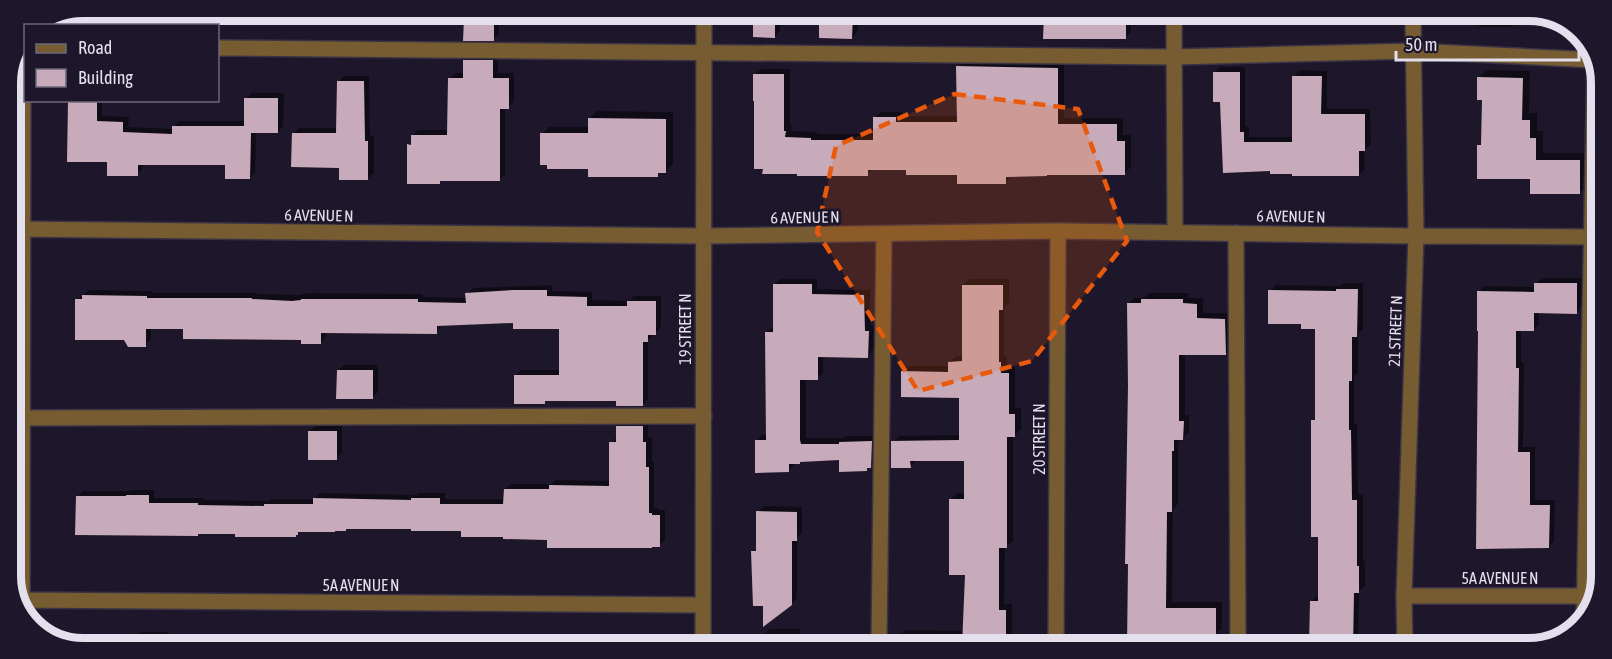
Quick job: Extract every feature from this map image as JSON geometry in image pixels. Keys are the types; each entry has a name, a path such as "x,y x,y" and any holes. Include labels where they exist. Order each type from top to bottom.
{"street":[{"name":"19 STREET N","path":"703,638 704,21"},
{"path":"1174,21 1174,232"},
{"name":"21 STREET N","path":"1405,638 1404,596 1416,236 1413,21"},
{"path":"219,48 1174,57 1413,51 1587,60"},
{"path":"21,103 22,72"},
{"name":"6 AVENUE N","path":"21,230 703,236 1058,231 1591,236"},
{"name":"20 STREET N","path":"1056,638 1058,231"},
{"path":"1236,233 1238,638"},
{"path":"879,638 884,234"},
{"path":"21,418 704,416"},
{"path":"1590,586 1591,534"},
{"name":"5A AVENUE N","path":"1404,596 1587,596"},
{"name":"5A AVENUE N","path":"27,604 703,605"}],"highlighted area":[{"path":"954,94 1078,109 1127,241 1032,361 918,391 817,232 836,146"}],"building":[{"path":"464,21 494,21 494,41 463,41"},
{"path":"753,21 775,21 775,38 753,37"},
{"path":"819,21 853,21 852,39 819,38"},
{"path":"1044,21 1126,21 1126,39 1043,39"},
{"path":"463,60 493,60 493,78 509,78 509,109 500,109 500,181 440,181 440,184 407,184 407,144 411,145 411,135 447,135 448,78 463,78"},
{"path":"956,66 1058,68 1058,124 1117,124 1117,141 1125,141 1125,175 1006,177 1006,184 957,184 957,175 906,175 906,170 868,170 868,176 797,176 797,174 762,174 763,169 754,169 753,74 784,74 785,137 811,138 811,140 873,140 873,117 896,117 896,122 957,122"},
{"path":"1213,72 1240,72 1240,132 1244,132 1244,142 1292,142 1292,76 1322,76 1321,114 1365,114 1365,151 1359,151 1359,176 1292,176 1292,174 1270,174 1270,171 1223,173 1220,102 1213,102"},
{"path":"1477,77 1523,78 1522,120 1530,120 1530,138 1536,138 1536,160 1580,160 1580,194 1530,194 1530,179 1477,179 1477,145 1481,145 1482,100 1477,100"},
{"path":"337,81 364,81 368,180 339,180 339,168 291,167 292,133 336,133"},
{"path":"244,98 278,98 278,133 251,133 250,179 225,179 225,165 138,165 138,176 107,176 107,162 67,162 68,102 97,102 97,121 123,122 123,132 172,134 172,126 244,126"},
{"path":"588,118 666,119 666,173 658,173 658,177 588,177 588,169 547,169 547,165 540,165 540,133 588,133"},
{"path":"1534,283 1577,283 1577,314 1534,313 1534,331 1516,331 1516,368 1519,368 1518,452 1530,452 1530,505 1550,505 1549,548 1476,549 1477,291 1534,292"},
{"path":"773,284 812,284 812,294 864,295 865,331 869,331 868,358 818,357 818,380 800,380 800,440 801,444 872,441 871,468 867,468 867,471 839,472 839,460 789,464 789,472 755,473 755,440 766,440 765,332 773,332"},
{"path":"962,285 1003,285 1003,310 999,310 999,362 1001,362 1001,373 1009,373 1009,414 1015,414 1015,437 1007,437 1007,548 999,548 999,610 1006,610 1006,637 1004,638 962,638 965,575 949,575 949,499 964,499 964,461 910,461 911,468 891,468 891,441 959,440 959,398 901,397 901,371 948,372 948,362 962,361"},
{"path":"1336,289 1358,289 1357,337 1352,337 1352,381 1349,381 1349,430 1351,430 1352,500 1357,500 1359,593 1354,593 1353,638 1309,638 1310,601 1318,601 1318,537 1311,537 1311,420 1315,420 1315,329 1301,329 1301,324 1268,324 1268,290 1336,291"},
{"path":"547,290 547,296 587,297 587,306 627,306 627,301 656,301 656,335 648,335 648,342 643,342 643,406 616,406 616,401 545,401 545,404 514,404 514,375 559,375 559,329 513,329 513,323 437,326 437,334 321,333 321,344 301,344 301,340 183,339 183,329 146,329 146,347 128,347 124,340 75,340 75,299 82,299 82,295 147,296 147,298 252,298 292,301 301,299 418,299 418,302 466,303 465,293"},
{"path":"1141,299 1183,299 1183,303 1197,304 1197,318 1225,319 1226,355 1179,355 1179,421 1184,421 1183,440 1174,440 1172,512 1167,512 1166,608 1216,608 1216,636 1127,638 1128,564 1125,564 1127,303 1141,303"},
{"path":"337,370 373,370 373,399 336,399"},
{"path":"616,426 643,426 643,442 646,442 646,467 649,467 649,513 660,515 660,547 547,548 547,540 461,537 461,531 411,531 411,529 298,532 296,537 235,537 235,534 75,535 76,496 149,495 149,503 198,503 198,505 313,504 313,498 411,500 411,498 440,498 440,504 503,504 504,489 549,489 549,485 609,486 609,442 616,442"},
{"path":"308,431 337,431 337,460 308,460"},
{"path":"756,511 797,512 797,541 792,541 792,605 763,627 763,606 753,606 751,551 756,551"}]}
